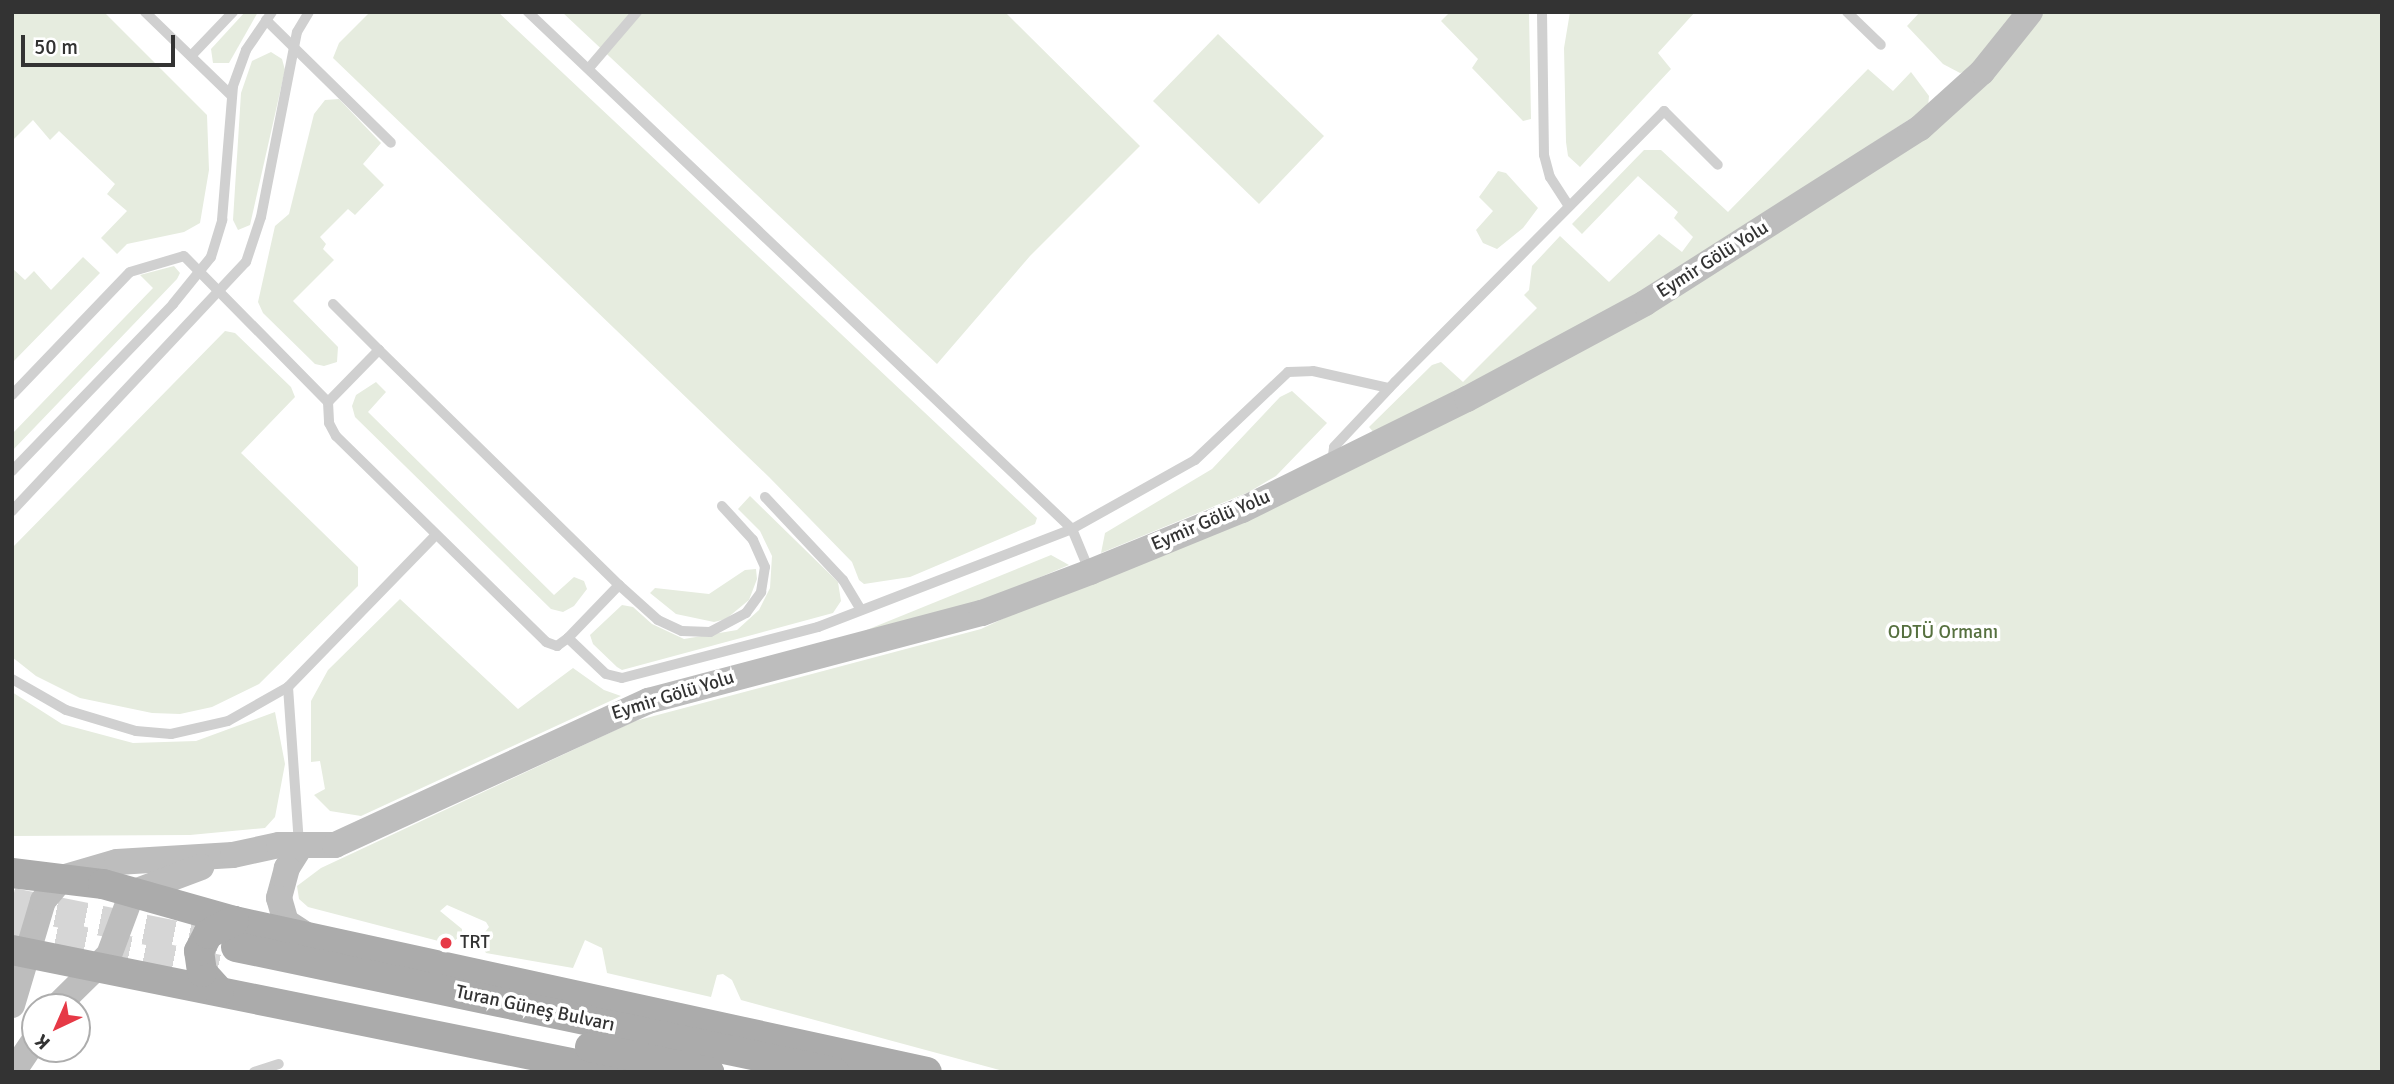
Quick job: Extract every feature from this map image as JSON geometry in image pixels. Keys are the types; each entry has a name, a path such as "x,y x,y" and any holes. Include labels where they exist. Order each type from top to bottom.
{"main road":[{"path":"12,873 62,878 132,892 230,958 616,1072"},
{"path":"21,953 92,968 230,958 309,937 927,1072"},
{"name":"Turan Güneş Bulvarı","path":"230,958 709,1072"},
{"name":"Turan Güneş Bulvarı","path":"230,958 834,1072"}],"street":[{"name":"Eymir Gölü Yolu","path":"62,878 117,862 233,855 279,845 335,845 382,826 550,743 648,701 982,614 1242,510 1564,349 1866,164 1952,102 1991,62 2030,12"},
{"path":"69,993 118,941 132,892 184,870 262,864 300,847"},
{"path":"300,847 287,868 279,898 286,922 309,937"},
{"path":"12,1005 21,953 43,901 62,878"}],"lane":[{"path":"145,12 232,96"},
{"path":"191,56 233,12"},
{"path":"12,511 221,293 246,262 261,217 294,43 309,12"},
{"path":"528,12 1072,528 1090,572"},
{"path":"589,68 637,12"},
{"path":"1542,12 1544,155 1550,177 1568,205"},
{"path":"1847,12 1881,45"},
{"path":"12,471 201,272 220,230 232,96 238,66 269,16 391,143"},
{"path":"1331,466 1334,447 1389,388 1664,111 1718,165"},
{"path":"12,395 130,272 184,256 328,401 329,423 335,436 546,642 557,646 568,638 619,585"},
{"path":"333,304 619,585 658,620 681,631 709,632 746,613 761,592 765,567 753,540 722,506"},
{"path":"328,401 379,349"},
{"path":"568,638 606,674 622,678 818,627 1072,528 1195,460 1288,372 1313,371 1389,388"},
{"path":"765,497 843,580 861,610"},
{"path":"12,679 83,717 154,734 228,722 288,687 436,535"},
{"path":"288,687 300,847"},
{"path":"254,1072 279,1064"}],"green space":[{"path":"12,12 104,12 207,115 209,170 200,223 184,232 127,244 117,254 101,238 127,211 107,194 115,184 59,131 50,140 33,120 12,141"},
{"path":"245,12 258,12 229,63 213,63 211,49"},
{"path":"370,12 498,12 1037,518 1035,524 910,577 864,584 859,580 852,562 769,477 333,58 339,43"},
{"path":"562,12 1005,12 1140,146 1030,256 937,364"},
{"path":"1450,12 1529,12 1531,119 1523,121 1472,68 1478,59 1441,21"},
{"path":"1570,12 1695,12 1658,53 1671,69 1580,167 1568,156 1566,142 1564,48"},
{"path":"1920,12 2021,12 1977,68 1960,73 1943,64 1907,26"},
{"name":"ODTÜ Ormanı","path":"2030,12 2382,12 2382,1072 1007,1072 741,1000 732,980 723,974 717,975 711,997 607,973 602,948 585,940 573,968 486,953 478,941 489,927 486,922 447,905 440,911 462,929 462,935 450,944 308,907 299,899 297,886 321,868 635,721 981,629 1331,466 1855,171"},
{"path":"1218,34 1324,136 1259,204 1153,101"},
{"path":"271,52 282,59 285,70 250,225 238,230 233,220 241,93 252,61"},
{"path":"1868,69 1893,91 1911,72 1929,96 1928,107 1634,300 1375,434 1369,427 1432,365 1441,362 1463,382 1537,308 1524,295 1529,290 1532,266 1560,236 1609,282 1659,234 1682,252 1693,237 1674,218 1678,212 1638,176 1582,234 1572,224 1644,150 1661,150 1728,212"},
{"path":"339,99 381,143 363,164 384,185 355,215 348,209 320,237 326,244 323,249 334,260 293,301 338,347 337,362 324,366 315,364 263,313 258,302 275,226 289,214 314,114 325,100"},
{"path":"1498,171 1506,173 1538,208 1523,228 1497,249 1483,243 1476,230 1493,211 1479,197"},
{"path":"83,257 100,273 12,363 12,268 25,280 34,271 51,290"},
{"path":"174,266 180,273 177,279 12,451 12,434 153,288 140,275"},
{"path":"225,331 235,333 291,387 295,397 241,453 358,567 358,586 259,684 212,707 180,714 152,713 80,698 36,676 12,657 12,548"},
{"path":"376,382 386,392 368,412 554,595 574,577 584,581 587,589 574,606 563,612 551,609 355,417 352,406 356,395"},
{"path":"1292,391 1327,423 1276,476 1249,492 1101,553 1105,533 1212,469 1280,397"},
{"path":"750,496 838,582 841,601 833,613 622,670 617,667 593,644 590,635 622,605 633,607 652,624 684,639 737,630 759,610 770,588 772,556 760,531 738,509"},
{"path":"1051,555 1069,565 967,608 842,640"},
{"path":"756,569 757,579 749,600 726,619 714,622 676,614 650,593 655,588 709,594 745,570"},
{"path":"400,599 518,709 573,668 604,690 621,696 361,816 330,811 314,795 325,789 320,761 311,762 311,701 328,670"},
{"path":"12,692 62,724 133,743 196,741 275,712 285,764 275,817 265,828 190,835 12,836"}],"tunnel":[{"path":"12,903 228,946"},
{"path":"12,927 230,972"}],"place":[{"name":"TRT","path":"446,943"}]}
